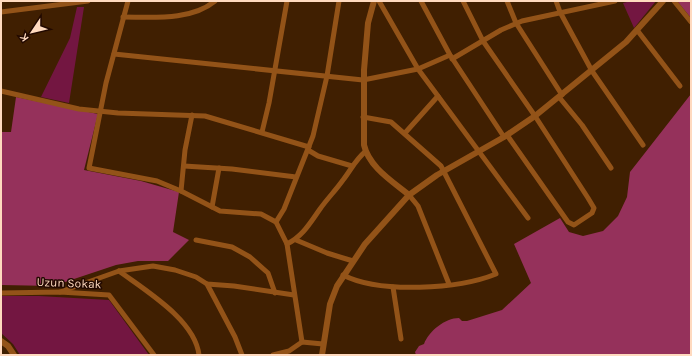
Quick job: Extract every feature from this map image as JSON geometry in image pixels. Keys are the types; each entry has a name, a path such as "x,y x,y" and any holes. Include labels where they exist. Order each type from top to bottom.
{"street":[{"path":"1,12 88,1"},
{"path":"128,1 106,83 89,168 152,180 181,191 224,212 261,214 276,222 287,244 302,342"},
{"path":"123,17 163,17 188,14 203,10 215,1"},
{"path":"262,132 288,1"},
{"path":"276,222 284,208 308,149 327,76 340,1"},
{"path":"374,1 368,22 363,80 363,117 366,151 373,164 409,195 418,206 449,284"},
{"path":"379,1 418,69 528,218"},
{"path":"421,1 451,57 568,222 574,225 589,216 593,211 592,205 536,116 483,41 463,1"},
{"path":"507,1 516,23 561,96 611,168"},
{"path":"556,1 560,12 592,71 643,145"},
{"path":"114,54 363,80 418,69 451,57 516,23 597,3 615,1"},
{"path":"322,355 330,304 343,275 365,244 409,195 444,171 506,136 536,116 592,71 637,30 663,1"},
{"path":"674,1 691,22"},
{"path":"637,30 680,86"},
{"path":"1,90 79,109 101,112 192,115 214,118 262,132 308,149 318,156 352,166"},
{"path":"405,133 438,96"},
{"path":"181,191 187,135 192,115"},
{"path":"343,275 362,283 393,287 449,284 478,280 496,274 444,171 405,133 388,121 363,117"},
{"path":"287,244 296,240 305,231 357,158 366,151"},
{"path":"184,166 219,168 296,177"},
{"path":"212,207 219,168"},
{"path":"196,240 232,248 250,256 268,272 275,293"},
{"path":"296,240 327,253 353,261"},
{"path":"60,292 120,271 145,267 166,267 196,277 207,284 234,286 294,295"},
{"path":"120,271 179,318 195,340 200,355"},
{"path":"207,284 236,338 242,355"},
{"path":"393,287 402,339"},
{"name":"Uzun Sokak","path":"1,293 60,292 109,295 154,355"},
{"path":"1,341 8,346 14,355"},
{"path":"273,355 289,351 302,342 323,344"}],"shaded area":[{"path":"631,1 656,1 634,28 623,3"},
{"path":"677,1 691,1 691,18"},
{"path":"77,7 84,7 69,103 41,97 70,38"},
{"path":"691,94 691,355 416,355 415,352 419,346 424,344 426,339 438,326 448,320 459,318 462,321 467,321 502,310 531,283 514,244 560,218 569,232 583,236 603,231 618,216 627,197 630,172"},
{"path":"16,97 98,114 84,170 141,181 179,192 173,232 189,240 168,261 138,261 116,265 53,286 1,285 1,132 11,132"},
{"path":"1,296 39,296 109,300 149,355 20,355 13,344 1,333"}]}
